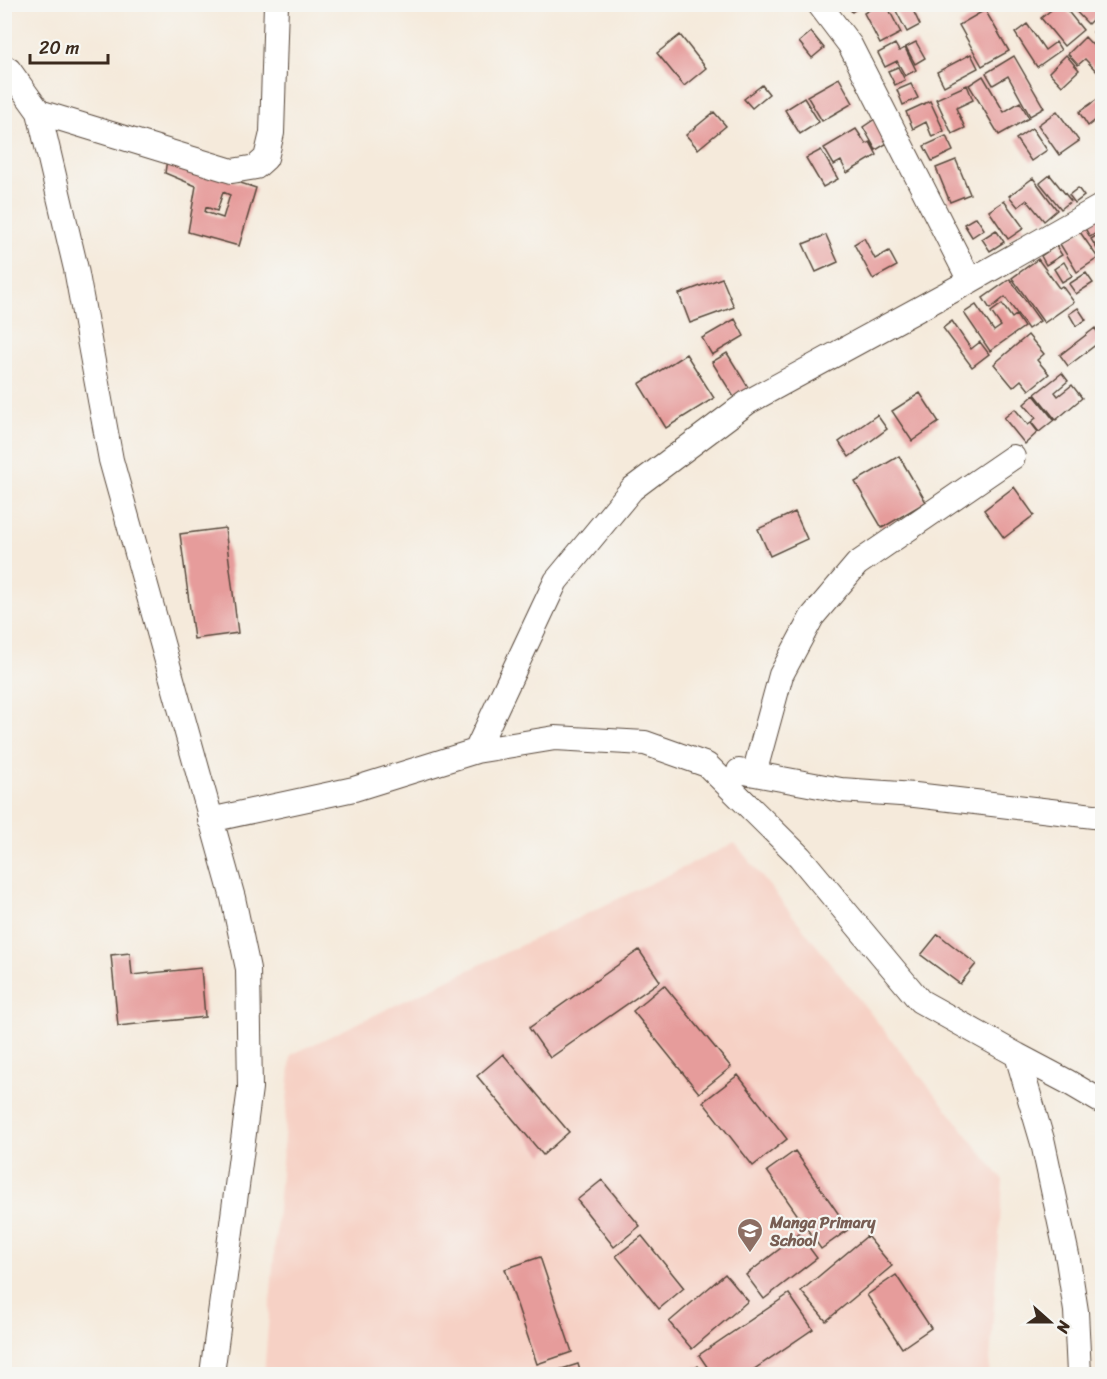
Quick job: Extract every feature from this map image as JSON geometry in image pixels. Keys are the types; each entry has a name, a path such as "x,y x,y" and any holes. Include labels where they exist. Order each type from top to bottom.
{"street":[{"path":"39,112 232,171 256,167 266,158 272,133 276,4"},
{"path":"819,4 850,45 970,281"},
{"path":"4,67 9,70 39,112 76,269 111,460 233,898 248,969 250,1088 212,1374"},
{"path":"476,751 556,581 632,489 748,402 1102,206"},
{"path":"754,774 781,675 812,617 856,564 1013,457"},
{"path":"210,820 354,789 476,751 555,738 645,743 707,765 841,790 915,795 1102,817"},
{"path":"707,765 800,857 920,1001 1102,1102"},
{"path":"1017,1055 1043,1143 1068,1260 1076,1311 1079,1374"}],"shaded area":[{"path":"735,843 1003,1180 989,1374 264,1374 291,1055"}],"building":[{"path":"879,4 886,4 901,33 880,44 864,13"},
{"path":"888,4 910,4 920,25 907,32 895,9 891,11"},
{"path":"1062,4 1083,30 1064,46 1041,18"},
{"path":"1069,4 1102,4 1102,10 1088,24"},
{"path":"847,5 862,5 852,12"},
{"path":"985,10 1009,51 982,66 959,25"},
{"path":"1102,23 1102,42 1093,32"},
{"path":"1027,24 1045,50 1056,42 1061,50 1037,67 1015,33"},
{"path":"811,32 824,48 812,58 799,42"},
{"path":"680,35 706,68 684,86 657,53"},
{"path":"1085,37 1102,55 1102,77 1085,59 1078,65 1068,54"},
{"path":"916,42 925,58 915,64 906,47"},
{"path":"895,44 899,51 905,48 916,70 905,76 897,61 885,67 878,53"},
{"path":"971,54 978,68 944,86 937,72"},
{"path":"1066,55 1079,70 1062,86 1049,72"},
{"path":"1014,56 1044,108 1030,116 1008,76 993,85 986,73"},
{"path":"898,67 905,80 895,85 888,71"},
{"path":"983,76 1004,112 1020,102 1029,118 999,135 969,85"},
{"path":"839,78 853,103 822,121 807,96"},
{"path":"911,84 918,98 903,105 897,90"},
{"path":"762,85 769,94 752,108 744,99"},
{"path":"967,85 973,100 956,108 965,128 952,134 936,99"},
{"path":"1102,96 1102,115 1088,126 1079,112"},
{"path":"804,98 819,122 800,134 785,110"},
{"path":"930,101 944,131 932,137 926,122 913,129 906,112"},
{"path":"1057,111 1079,141 1059,155 1038,125"},
{"path":"714,112 726,126 698,149 686,135"},
{"path":"875,119 889,142 876,150 863,127"},
{"path":"1032,128 1047,150 1031,161 1016,139"},
{"path":"856,129 866,144 870,142 877,155 847,173 841,161 834,165 824,148"},
{"path":"946,136 953,151 932,161 924,146"},
{"path":"821,150 838,179 823,187 806,158"},
{"path":"167,159 256,188 239,246 188,232 196,186 165,173","holes":["223,192 230,195 223,218 205,212 206,207 217,211"]},
{"path":"956,160 970,194 950,202 936,168"},
{"path":"1050,175 1071,201 1061,209 1040,183"},
{"path":"1033,178 1057,210 1044,221 1027,200 1018,207 1009,196"},
{"path":"1078,188 1084,196 1075,203 1069,195"},
{"path":"1004,201 1024,228 1008,239 989,211"},
{"path":"1102,213 1102,229 1090,237 1083,225"},
{"path":"976,217 984,229 972,237 964,224"},
{"path":"996,230 1004,242 990,251 982,239"},
{"path":"1080,232 1098,258 1077,272 1060,244"},
{"path":"1102,232 1102,257 1091,239"},
{"path":"826,235 838,262 816,272 803,244"},
{"path":"864,238 875,259 889,251 897,266 873,279 854,244"},
{"path":"1056,246 1062,255 1046,265 1041,256"},
{"path":"1038,259 1059,288 1062,286 1074,302 1044,323 1012,278"},
{"path":"1064,262 1072,276 1062,282 1054,269"},
{"path":"1086,273 1093,283 1076,294 1069,284"},
{"path":"722,278 734,307 690,323 679,294"},
{"path":"1010,279 1040,321 1028,329 1005,297 990,309 983,298"},
{"path":"1002,304 1012,318 1016,315 1024,327 990,351 964,313 976,305 994,331 1001,326 991,312"},
{"path":"1078,308 1086,320 1076,326 1069,314"},
{"path":"735,319 744,336 712,355 702,338"},
{"path":"952,321 971,349 980,342 989,354 972,367 943,328"},
{"path":"1095,328 1102,340 1068,366 1060,355"},
{"path":"1028,335 1044,354 1037,360 1049,374 1029,390 1021,380 1013,387 994,364"},
{"path":"727,353 751,392 737,402 712,362"},
{"path":"686,354 714,398 666,428 639,384"},
{"path":"1062,373 1068,381 1055,392 1058,396 1072,385 1082,398 1056,420 1035,394"},
{"path":"920,393 939,422 912,441 892,411"},
{"path":"1034,395 1054,420 1039,432 1031,422 1036,418 1024,404"},
{"path":"1015,409 1028,425 1031,423 1038,432 1025,444 1004,418"},
{"path":"877,415 887,429 849,457 839,442"},
{"path":"899,456 926,502 882,528 855,482"},
{"path":"1014,487 1034,515 1004,538 984,510"},
{"path":"795,512 807,539 770,556 758,529"},
{"path":"225,528 238,633 194,639 180,534"},
{"path":"938,934 976,964 960,984 921,955"},
{"path":"639,950 660,981 550,1058 529,1028"},
{"path":"130,953 132,975 201,968 205,1017 118,1026 111,955"},
{"path":"664,985 731,1067 699,1093 633,1011"},
{"path":"503,1054 569,1132 543,1155 477,1076"},
{"path":"738,1075 787,1139 753,1166 703,1102"},
{"path":"795,1151 849,1229 821,1249 767,1171"},
{"path":"602,1180 640,1226 614,1247 577,1200"},
{"path":"799,1234 817,1258 764,1299 746,1275"},
{"path":"642,1236 684,1288 659,1309 616,1256"},
{"path":"867,1236 892,1266 826,1321 801,1291"},
{"path":"540,1257 572,1352 537,1364 505,1269"},
{"path":"725,1274 748,1301 692,1349 669,1322"},
{"path":"896,1275 931,1328 902,1348 867,1295"},
{"path":"789,1294 813,1329 747,1374 712,1374 699,1355"},
{"path":"578,1364 581,1374 546,1374"},
{"path":"698,1366 704,1374 686,1374"}],"place":[{"name":"Manga Primary School","path":"750,1254"}]}
